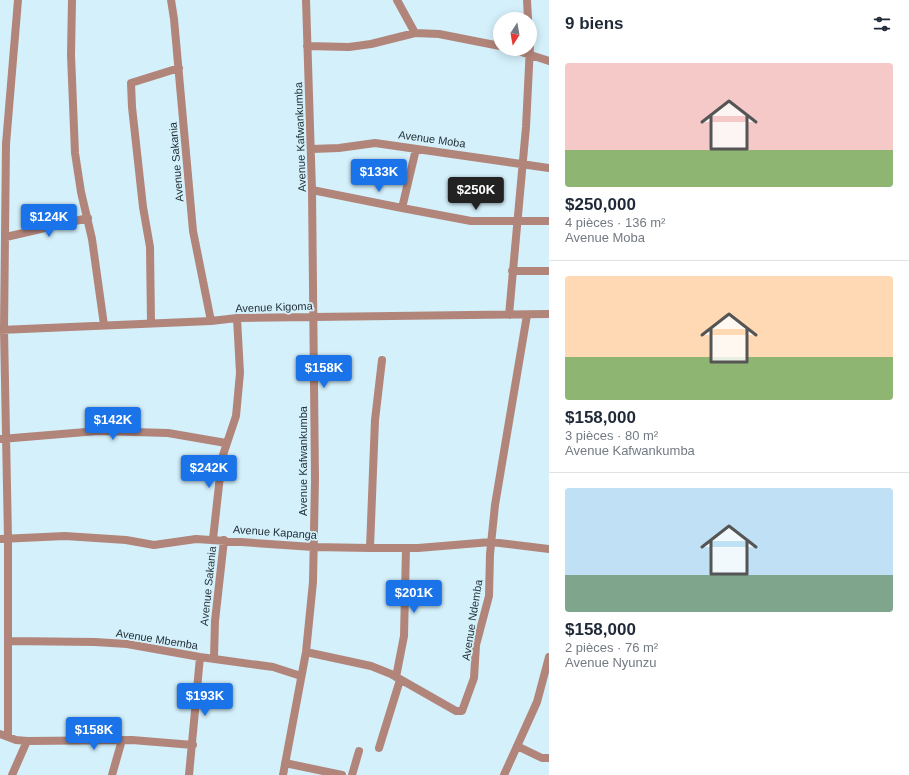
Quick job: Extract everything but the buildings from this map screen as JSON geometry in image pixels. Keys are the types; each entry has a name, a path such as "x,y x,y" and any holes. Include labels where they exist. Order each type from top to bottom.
{"street":[{"path":"18,0 3,193 6,238 2,330 4,539 8,641 4,734 16,740 27,741 132,740 193,745"},
{"path":"72,0 71,56 75,153 99,281 104,325"},
{"name":"Avenue Sakania","path":"171,0 179,68 193,231 211,321"},
{"name":"Avenue Kafwankumba","path":"283,775 306,652 313,582 314,316 312,149 306,0"},
{"path":"397,0 415,33"},
{"path":"527,0 528,12"},
{"path":"307,46 349,47 371,44 415,33 439,34 493,45"},
{"path":"537,54 549,61"},
{"path":"509,315 523,165 530,56"},
{"path":"151,323 150,247 143,207 132,107 131,83 179,68"},
{"path":"0,106 9,103"},
{"name":"Avenue Moba","path":"312,149 339,148 375,143 549,168"},
{"path":"402,208 416,149"},
{"path":"312,190 355,197 402,208 471,221 549,221"},
{"path":"6,238 88,218"},
{"path":"512,271 549,271"},
{"name":"Avenue Kigoma","path":"2,330 211,321 237,318 549,314"},
{"name":"Avenue Ndemba","path":"306,652 371,666 398,678 442,704 459,712 462,711 474,678 476,645 489,596 491,542 495,505 527,315"},
{"path":"213,539 222,458 226,442 232,431 238,400 240,373 237,318"},
{"path":"370,548 375,420 382,360"},
{"path":"3,438 98,431 168,433 226,442"},
{"name":"Avenue Kapanga","path":"4,539 34,536 64,536 126,540 154,544 196,538 313,547 370,548 472,545 491,542 549,549"},
{"name":"Avenue Sakania","path":"214,658 215,621 224,540"},
{"path":"379,748 398,678 404,636 406,548"},
{"name":"Avenue Mbemba","path":"8,641 127,644 200,657 273,667 301,676"},
{"path":"189,775 200,657"},
{"path":"504,775 537,702 549,657"},
{"path":"112,775 122,740"},
{"path":"12,775 27,741"},
{"path":"516,746 542,758 549,758"},
{"path":"352,775 359,751"},
{"path":"285,763 342,775"}]}
